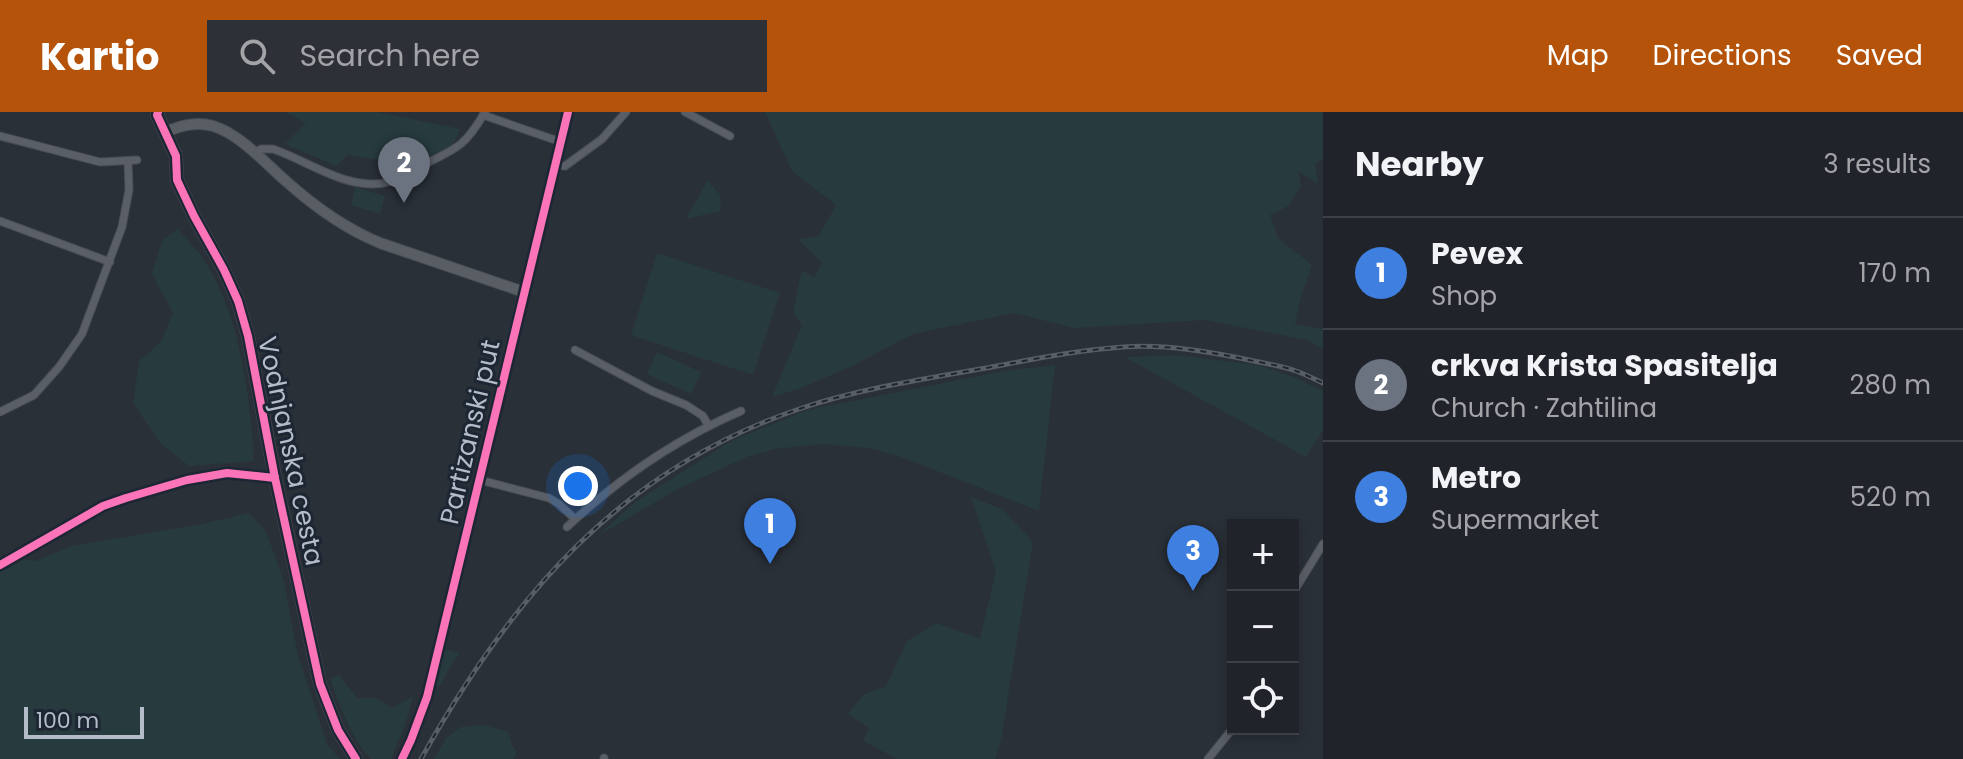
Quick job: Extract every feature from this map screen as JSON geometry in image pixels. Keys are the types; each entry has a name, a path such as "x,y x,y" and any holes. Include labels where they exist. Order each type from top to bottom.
{"main road":[{"name":"Vodnjanska cesta","path":"158,112 176,156 177,180 238,301 248,336 320,684 338,730 356,759"},
{"path":"165,132 183,125 213,126 230,134 290,185 358,234 524,292"},
{"name":"Partizanski put","path":"402,759 427,697 524,292"},
{"path":"0,565 103,506 126,498 187,480 227,473 275,478"}],"street":[{"name":"Partizanski put","path":"524,292 568,112"},
{"path":"555,165 565,166 602,139 626,112"},
{"path":"685,112 730,136"},
{"path":"255,153 261,149 273,149 342,179 367,183 391,181 458,148 484,114 561,142"},
{"path":"0,136 88,160 132,161 127,209 82,334 34,395 0,412"},
{"path":"0,221 110,262"},
{"path":"575,350 652,391 696,410 708,425"},
{"path":"567,527 643,464 708,425 741,411"},
{"path":"480,480 549,498 575,519"},
{"path":"1294,591 1323,544"},
{"path":"1208,759 1227,735"}],"green space":[{"path":"286,112 377,112 460,129 453,145 396,173 386,161 347,155 336,166 285,144 306,123"},
{"path":"765,112 1323,112 1323,158 1315,164 1318,184 1298,171 1301,186 1288,206 1270,215 1278,238 1312,265 1295,324 1323,329 1323,349 1307,340 1205,320 1074,328 1014,313 913,334 850,367 772,397 802,325 793,312 802,270 814,277 822,263 798,239 819,236 836,205 792,171"},
{"path":"708,180 720,195 721,211 686,219"},
{"path":"355,187 385,196 380,214 351,205"},
{"path":"177,229 196,249 212,273 233,323 246,380 254,461 189,466 160,443 133,403 139,361 161,342 173,313 152,274 162,241"},
{"path":"657,253 780,293 753,375 631,335"},
{"path":"657,352 701,372 691,394 647,374"},
{"path":"1177,355 1258,365 1323,391 1323,430 1306,457 1125,357"},
{"path":"1055,365 1039,511 896,455 868,448 821,444 776,449 749,456 680,488 599,535 635,502 731,441 807,410 1004,371"},
{"path":"971,497 1002,509 1033,542 1001,740 995,759 897,759 863,741 869,728 848,714 863,695 886,686 907,641 937,623 980,639 996,571"},
{"path":"249,513 266,531 284,581 297,652 327,744 340,759 0,759 0,556 36,561 71,546"},
{"path":"444,649 459,653 439,687 436,686"},
{"path":"339,675 357,698 376,698 393,708 413,696 391,759 371,759 357,741 330,679"},
{"path":"482,725 508,731 517,752 513,759 434,759 446,738 461,727"}],"railway":[{"path":"421,759 493,644 577,545 625,503 678,466 737,434 802,408 850,394 1107,348 1139,346 1205,352 1286,368 1323,383"}],"cycle path":[{"path":"158,112 176,156 177,180 238,301 248,336 320,684 338,730 356,759"},
{"path":"402,759 427,697 568,112"},
{"path":"0,565 103,506 126,498 187,480 227,473 275,478"}],"place":[{"name":"crkva Krista Spasitelja","path":"404,203"},
{"name":"Pevex","path":"770,564"},
{"name":"Metro","path":"1193,591"}]}
